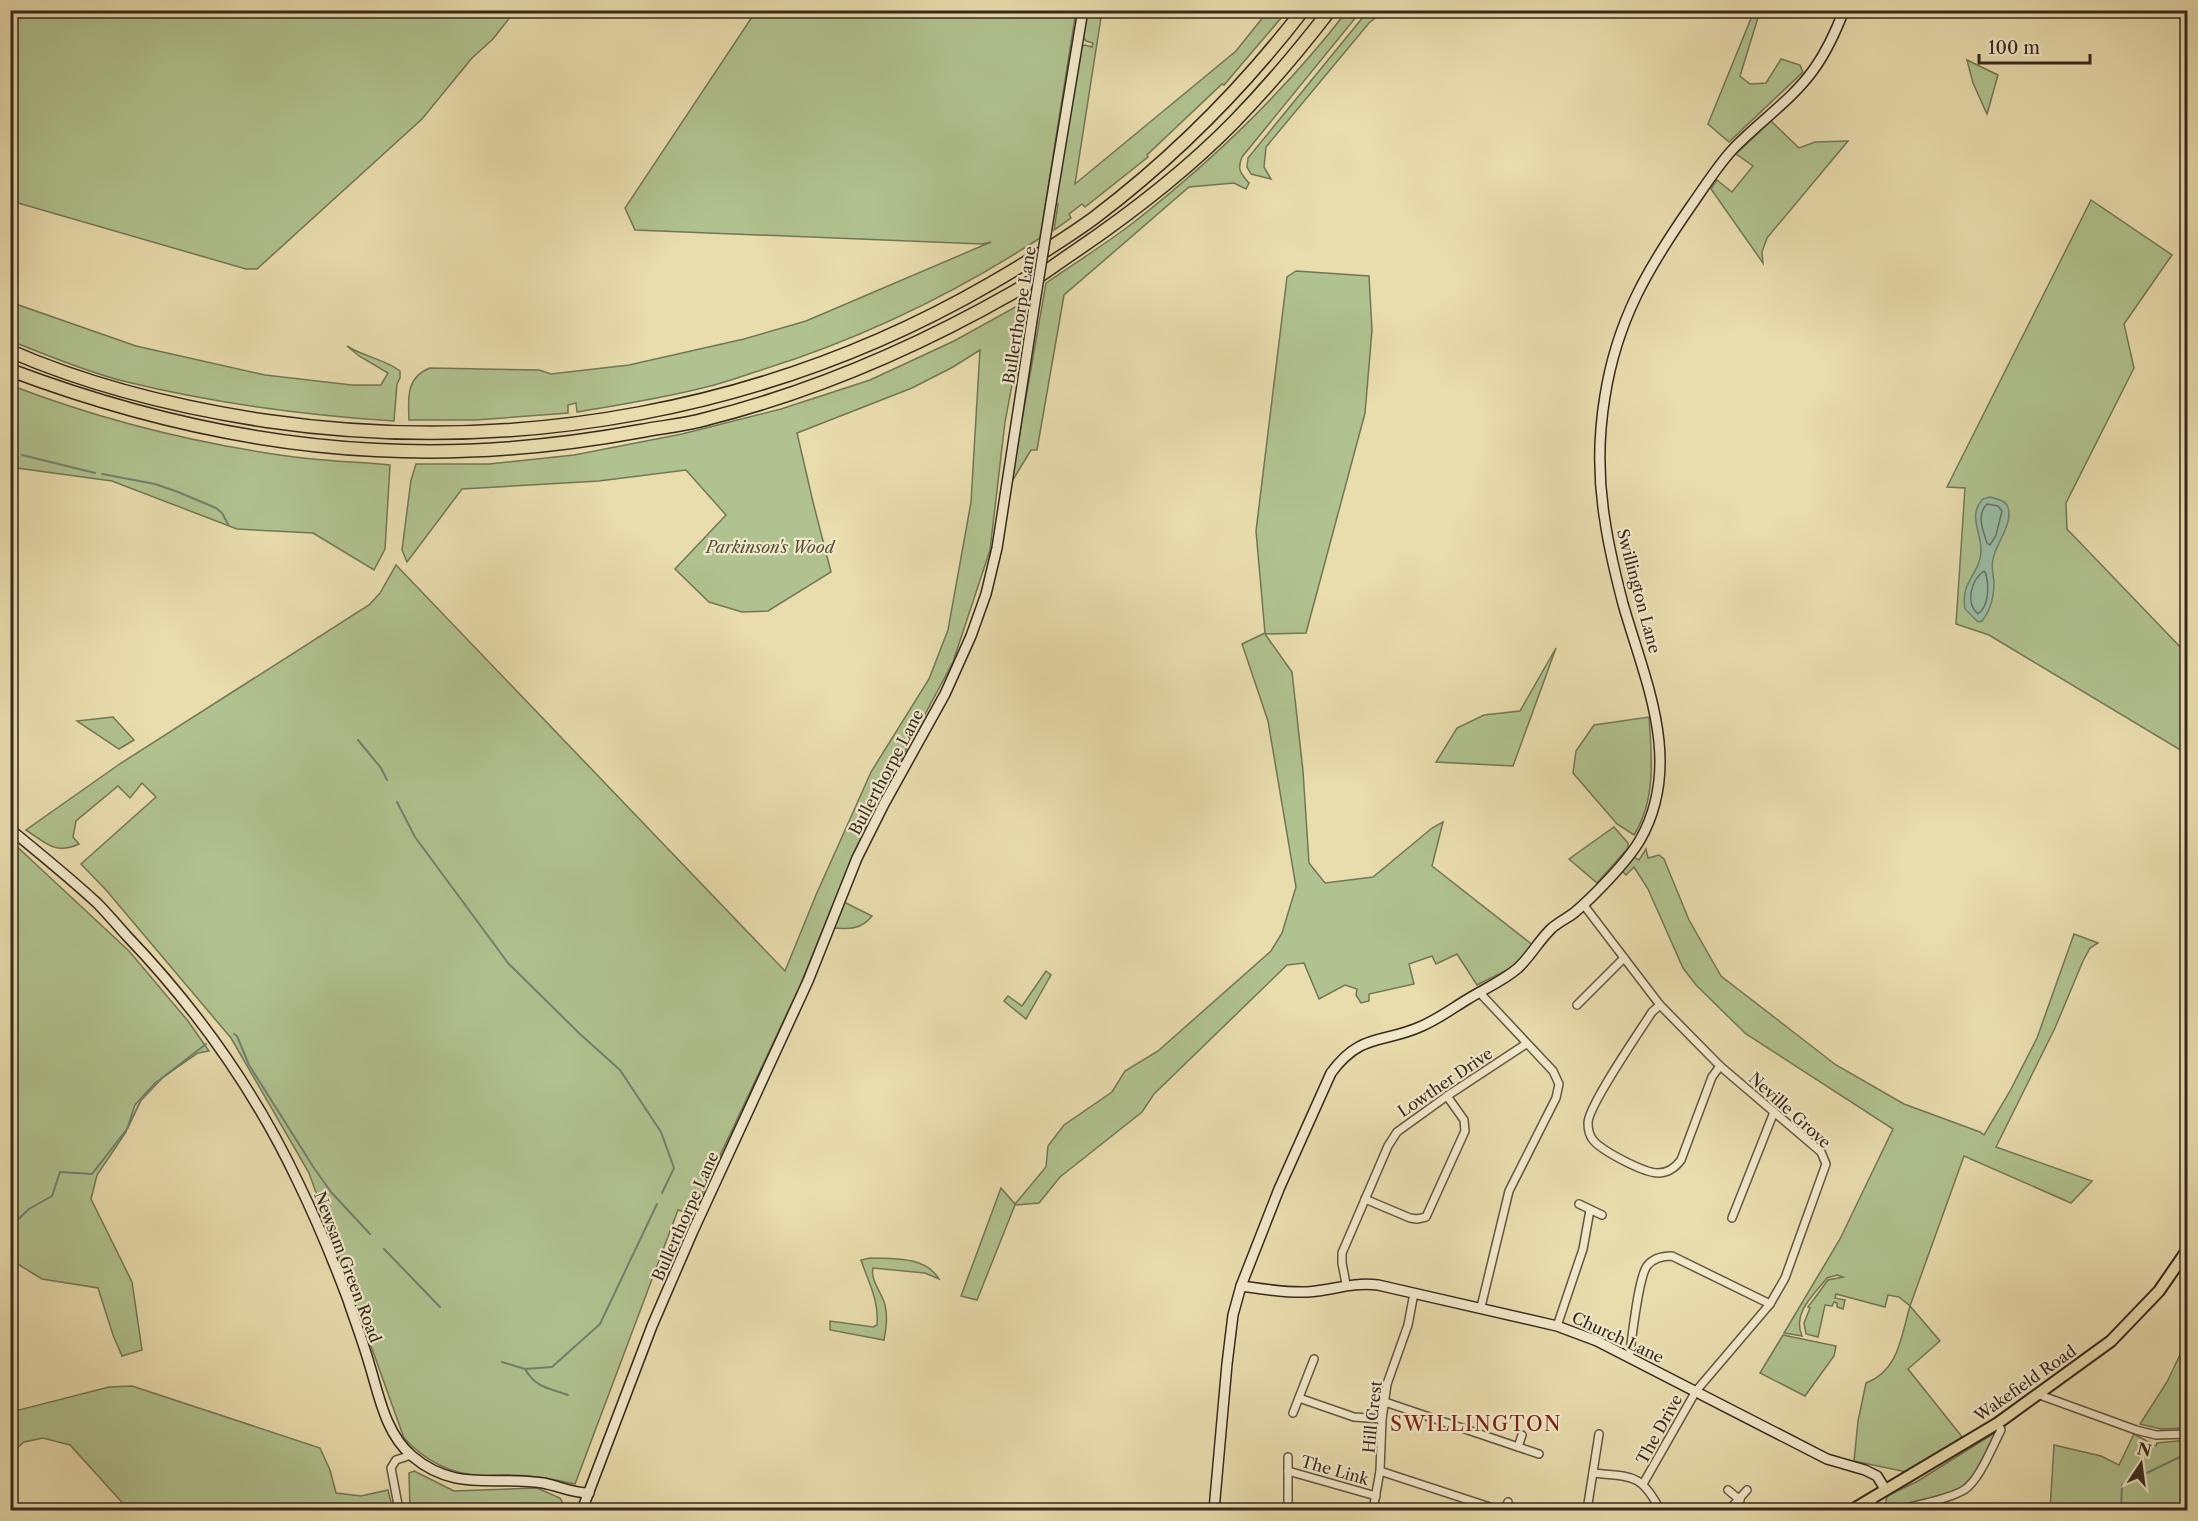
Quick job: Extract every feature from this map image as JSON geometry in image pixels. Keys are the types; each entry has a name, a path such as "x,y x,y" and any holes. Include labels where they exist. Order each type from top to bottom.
{"highway":[{"path":"10,351 74,375 197,408 299,425 384,433 520,430 608,419 733,392 807,369 879,340 950,307 1032,260 1101,212 1146,176 1204,123 1243,82 1303,10"},
{"path":"10,370 116,406 238,434 303,444 376,450 478,450 524,447 601,438 705,420 804,390 942,331 1016,292 1111,227 1172,178 1232,123 1310,37 1330,10"}],"main road":[{"name":"Wakefield Road","path":"1852,1510 1998,1423 2111,1341 2159,1291 2187,1249"}],"street":[{"name":"Bullerthorpe Lane","path":"582,1510 652,1326 807,981 857,858 950,684 986,594 999,537 1083,10"},
{"name":"Swillington Lane","path":"1214,1510 1227,1357 1233,1315 1241,1286 1279,1189 1331,1072 1340,1060 1361,1044 1423,1025 1519,967 1550,930 1583,904 1626,859 1640,841 1651,818 1658,793 1660,743 1654,704 1618,584 1605,521 1599,476 1599,442 1605,394 1616,347 1633,299 1672,233 1731,151 1813,71 1834,34 1844,10"},
{"name":"Newsam Green Road","path":"11,829 98,904 157,967 217,1043 239,1075 284,1154 321,1230 347,1299 385,1417 396,1438 411,1455 429,1468 448,1477 470,1482 544,1483 577,1493 589,1493"},
{"name":"Neville Grove","path":"1583,904 1660,1005 1720,1066 1821,1152 1826,1164 1785,1278 1770,1304 1696,1391"},
{"path":"1577,1005 1624,958"},
{"path":"1479,992 1554,1071 1559,1091 1509,1191 1481,1307"},
{"path":"1660,1005 1652,1012 1594,1105 1587,1124 1593,1139 1604,1148 1644,1170 1656,1173 1671,1170 1681,1160 1712,1077 1720,1066"},
{"name":"Lowther Drive","path":"1346,1284 1341,1263 1342,1253 1388,1146 1397,1132 1526,1044"},
{"path":"1365,1199 1410,1218 1426,1217 1465,1131 1464,1120 1447,1096"},
{"path":"1731,1218 1774,1112"},
{"path":"1579,1204 1602,1215"},
{"path":"1557,1326 1583,1249 1590,1210"},
{"path":"1629,1358 1642,1277 1648,1265 1658,1257 1672,1256 1770,1304"},
{"name":"Church Lane","path":"1241,1286 1283,1292 1306,1292 1346,1284 1378,1285 1557,1326 1579,1333 1827,1459 1865,1470 1877,1476 1886,1489"},
{"name":"Hill Crest","path":"1373,1510 1380,1471 1382,1419 1390,1373 1405,1332 1414,1293"},
{"path":"1293,1413 1314,1359"},
{"name":"The Drive","path":"1660,1510 1650,1491 1643,1484 1696,1391"},
{"path":"2037,1394 2136,1430 2166,1436 2187,1434"},
{"path":"1299,1398 1354,1417 1382,1419"},
{"path":"1385,1402 1539,1454"},
{"path":"1900,1510 1958,1493 1967,1488 1982,1468 2001,1430 1998,1423"},
{"path":"1587,1510 1599,1434"},
{"path":"1518,1447 1522,1435"},
{"path":"399,1510 391,1468 396,1460 411,1455"},
{"name":"The Link","path":"1288,1457 1288,1510"},
{"name":"The Link","path":"1288,1471 1376,1496"},
{"path":"1380,1471 1499,1510"},
{"path":"1593,1473 1629,1477 1643,1484"},
{"path":"1728,1490 1740,1500"},
{"path":"1728,1510 1740,1500 1747,1490"},
{"path":"1871,1498 1875,1510"},
{"path":"1505,1510 1508,1502"}],"green space":[{"path":"10,11 515,11 493,39 472,58 422,119 257,269 246,269 11,201"},
{"path":"756,11 1076,11 1040,238 972,279 902,315 793,360 720,383 668,396 577,412 576,403 568,405 568,413 476,420 409,420 410,389 416,377 430,368 539,370 551,374 629,365 744,339 806,321 991,242 982,244 635,230 625,208"},
{"path":"1088,11 1102,11 1075,184 1236,51 1268,11 1287,11 1224,85 1222,84 1147,155 1148,157 1085,207 1082,204 1069,214 1071,218 1054,230 1058,204 1056,203 1080,47 1085,45 1092,47 1093,43 1086,41 1082,36"},
{"path":"1347,11 1361,11 1242,157 1240,171 1249,183 1246,189 1234,183 1189,187 1064,295 1037,450 1031,450 1011,483 1046,283 1129,226 1217,152 1298,70"},
{"path":"1368,11 1384,11 1369,23 1266,147 1264,167 1271,179 1251,174 1247,167 1248,158"},
{"path":"1754,11 1760,11 1740,76 1750,84 1766,83 1781,59 1800,65 1803,72 1729,142 1708,124"},
{"path":"1967,60 1998,75 1987,114 1973,83"},
{"path":"1771,121 1799,148 1815,142 1848,141 1767,238 1762,252 1763,263 1711,189 1717,180 1732,192 1753,166 1736,154"},
{"path":"2091,200 2172,255 2124,324 2134,368 2066,503 2067,529 2187,654 2187,754 1989,635 1956,624 1965,488 1947,487"},
{"path":"1296,271 1369,276 1372,330 1365,413 1306,633 1265,634 1292,672 1303,771 1309,863 1325,883 1373,877 1432,828 1443,822 1432,866 1534,946 1513,967 1477,985 1457,954 1436,964 1432,956 1409,964 1414,984 1369,994 1369,1001 1361,1003 1356,995 1357,989 1345,985 1319,999 1304,963 1287,965 1154,1094 1142,1112 1060,1177 1039,1203 1015,1205 977,1300 961,1296 1001,1188 1015,1204 1046,1167 1048,1146 1064,1125 1112,1092 1125,1071 1158,1051 1271,951 1282,933 1296,887 1268,721 1242,644 1265,633 1256,531 1287,277"},
{"name":"Parkinson's Wood","path":"1028,300 1005,422 990,550 953,662 900,761 845,875 799,988 699,1200 690,1213 678,1210 575,1484 526,1476 470,1475 429,1460 404,1438 309,1173 231,1038 106,890 81,864 156,797 142,783 130,798 118,786 76,821 73,837 79,844 71,847 51,846 26,830 121,763 369,605 380,593 396,565 785,971 871,772 929,679 948,630 971,502 980,350 912,388 797,433 831,572 768,611 742,612 709,602 675,569 726,515 686,470 599,481 462,489 407,562 402,550 411,480 416,464 489,464 574,455 682,434 781,409 870,380 954,341"},
{"path":"10,302 136,346 265,375 352,385 381,385 388,373 347,346 400,371 394,421 258,407 190,396 108,377 11,341"},
{"path":"10,385 115,420 186,438 294,457 390,465 385,549 374,570 313,533 237,529 112,481 17,468"},
{"path":"1556,648 1513,766 1436,762 1457,728 1484,715 1520,711"},
{"path":"113,717 134,740 119,749 77,721"},
{"path":"1649,717 1651,778 1646,807 1634,835 1617,824 1573,773 1576,751 1594,725"},
{"path":"1614,827 1628,843 1628,848 1597,883 1569,859"},
{"path":"12,842 129,951 188,1021 209,1051 198,1053 155,1083 135,1105 126,1132 97,1175 91,1199 132,1282 142,1350 122,1356 98,1288 42,1279 11,1260"},
{"path":"1646,849 1648,858 1659,855 1664,859 1689,920 1721,976 1836,1065 1904,1104 1984,1135 2037,1038 2074,934 2098,943 2090,948 2083,961 2055,1028 1996,1147 2092,1181 2071,1203 1964,1156 1910,1306 1899,1297 1888,1295 1885,1307 1836,1294 1835,1298 1845,1300 1843,1309 1837,1307 1837,1303 1834,1302 1832,1306 1825,1305 1818,1337 1806,1334 1804,1323 1810,1308 1808,1307 1828,1280 1843,1277 1837,1275 1827,1278 1810,1298 1800,1320 1802,1336 1784,1333 1840,1239 1893,1129 1746,1034 1696,985 1683,968 1648,889 1634,867 1626,875 1622,871 1629,858 1634,857 1639,860"},
{"path":"844,902 872,916 859,926 832,928"},
{"path":"1046,971 1051,975 1026,1019 1004,1001 1008,996 1022,1006"},
{"path":"870,1258 908,1260 926,1266 939,1279 925,1273 873,1268 873,1277 884,1300 886,1310 884,1340 830,1330 830,1321 873,1327 877,1325 875,1300 861,1260"},
{"path":"1910,1306 1940,1341 1908,1369 1963,1438 1906,1472 1854,1461 1858,1421 1866,1383 1886,1370 1892,1361 1901,1340"},
{"path":"1783,1335 1836,1346 1834,1356 1805,1396 1760,1373"},
{"path":"2187,1340 2187,1428 2161,1429 2140,1424 2167,1382"},
{"path":"132,1386 320,1448 330,1470 336,1493 361,1496 388,1490 393,1510 129,1510 70,1445 43,1438 24,1442 11,1453 11,1412 109,1387"},
{"path":"1996,1432 1975,1472 1963,1486 1956,1491 1887,1510 1885,1506 1887,1496 1918,1481"},
{"path":"2134,1434 2156,1446 2157,1443 2187,1440 2187,1510 2050,1510 2054,1445 2101,1456 2119,1465"},
{"path":"414,1471 454,1491 537,1488 560,1498 567,1510 410,1510 409,1473"}],"water":[{"path":"1990,497 1999,499 2007,505 2009,518 1992,562 1994,582 1991,603 1985,617 1978,622 1965,609 1964,599 1965,591 1980,560 1981,545 1976,524 1976,511 1983,499"}],"waterway":[{"path":"22,455 95,473"},
{"path":"102,474 155,484 178,492 216,508 228,524"},
{"path":"358,740 381,768 387,780"},
{"path":"397,802 415,837 508,963 620,1070 661,1132 674,1168 662,1193"},
{"path":"234,1034 237,1036 249,1065 314,1168 331,1192 370,1234"},
{"path":"10,1227 29,1209 52,1196 60,1172 92,1174 127,1129 141,1100 162,1078 206,1044"},
{"path":"502,1362 525,1369 552,1367 600,1324 657,1204"},
{"path":"384,1249 440,1307"},
{"path":"525,1369 538,1384 568,1395"},
{"path":"2121,1510 2122,1485 2188,1453"}],"district":[{"name":"SWILLINGTON","path":"1476,1424"}]}
